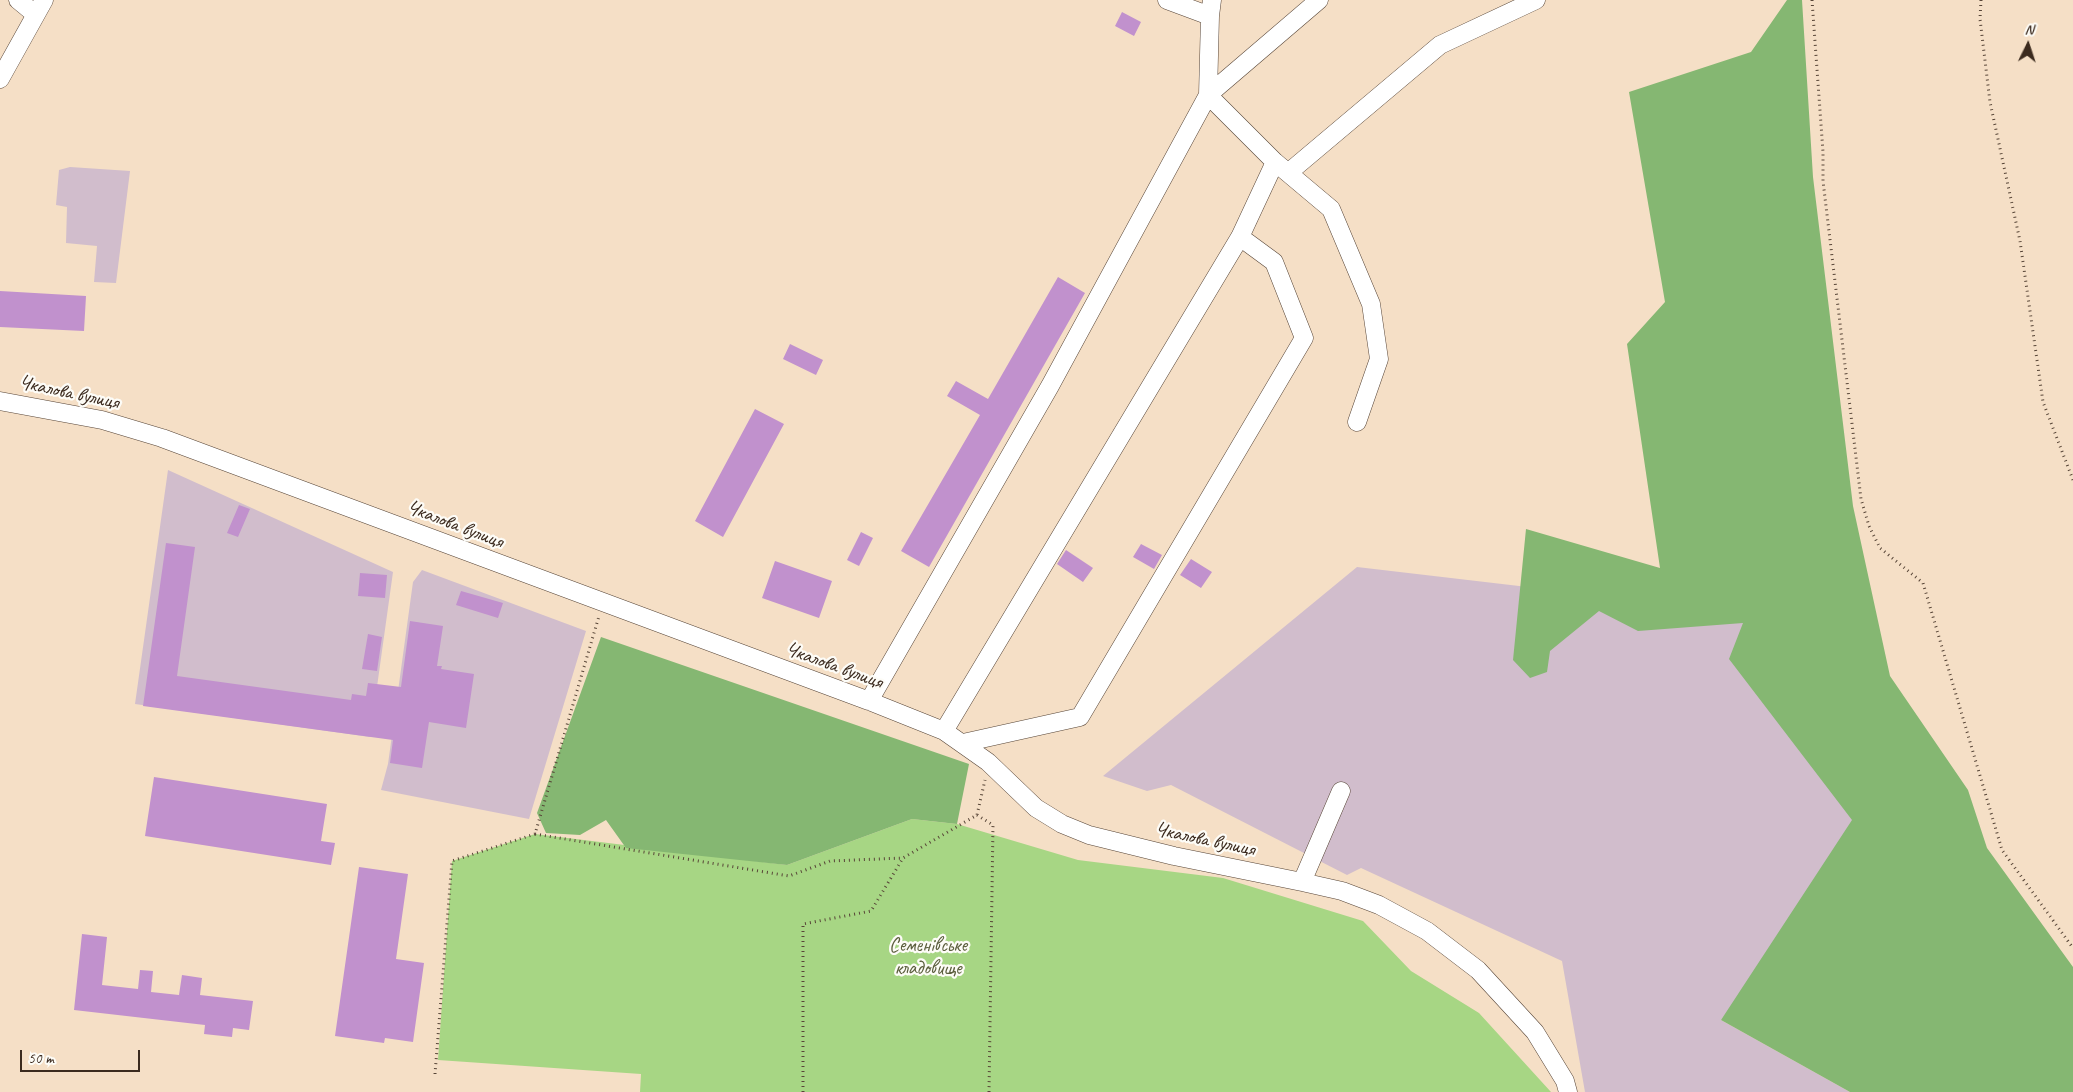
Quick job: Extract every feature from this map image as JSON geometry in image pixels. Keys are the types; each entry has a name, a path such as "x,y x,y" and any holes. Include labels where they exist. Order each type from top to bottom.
{"street":[{"path":"0,79 40,7 18,0"},
{"path":"1167,0 1211,8 1208,95 1282,168 1331,209 1371,304 1379,359 1357,422"},
{"path":"869,701 1050,386 1208,95 1319,0"},
{"path":"944,731 1282,168 1440,45 1536,0"},
{"path":"963,743 1080,717 1304,338 1274,262 1240,237"},
{"name":"Чкалова вулиця","path":"0,401 102,420 162,438 603,604 869,701 944,731 988,762 1036,808 1062,824 1089,836 1342,891 1379,905 1427,931 1478,970 1535,1032 1565,1081 1568,1092"},
{"path":"1302,882 1342,791"}],"path":[{"path":"1812,0 1823,152 1823,181 1861,499 1869,526 1880,548 1923,583 2002,850 2073,948"},
{"path":"1981,0 1980,18 1990,102 2020,241 2043,402 2073,480"},
{"path":"535,834 603,604"},
{"path":"435,1074 452,861 535,834 789,876 830,861 902,858 977,815 988,762"},
{"path":"977,815 993,825 989,1092"},
{"path":"803,1092 803,924 871,911 902,858"}],"shaded area":[{"path":"70,167 130,171 116,283 94,282 97,246 66,243 67,207 56,205 59,170"},
{"path":"168,470 393,572 370,737 135,704"},
{"path":"1357,567 1775,616 1901,798 1721,1020 1850,1092 1585,1092 1562,961 1361,868 1347,875 1171,785 1147,791 1103,776"},
{"path":"422,570 586,631 529,819 381,790 388,764 413,582"}],"green space":[{"path":"1787,0 1802,0 1813,177 1853,506 1890,676 1968,790 1987,848 2073,967 2073,1092 1850,1092 1721,1020 1852,820 1729,659 1743,623 1638,631 1599,611 1550,651 1547,672 1530,678 1513,660 1526,529 1660,568 1627,344 1665,302 1629,92 1751,52"},
{"path":"601,637 969,764 957,824 912,819 787,865 626,848 606,820 580,835 546,833 537,813"},
{"name":"Семенівське кладовище","path":"912,819 957,824 1078,860 1223,878 1363,921 1411,971 1479,1013 1551,1092 640,1092 641,1074 438,1060 452,861 535,834 787,865"}],"building":[{"path":"1122,12 1141,22 1134,36 1115,26"},
{"path":"1058,277 1085,293 929,567 901,551 980,415 947,396 956,381 988,399"},
{"path":"0,291 86,296 84,331 0,327"},
{"path":"790,344 823,360 816,375 783,359"},
{"path":"755,409 784,424 723,537 695,521"},
{"path":"239,505 250,509 238,537 227,533"},
{"path":"861,532 873,538 859,566 847,560"},
{"path":"166,543 195,547 177,676 351,700 352,694 366,696 368,683 401,687 410,621 443,626 437,666 442,666 441,669 474,674 466,728 429,722 422,768 390,763 393,740 143,706"},
{"path":"1141,544 1162,555 1154,569 1133,557"},
{"path":"1066,550 1093,568 1083,582 1057,564"},
{"path":"1191,559 1212,572 1201,588 1180,575"},
{"path":"775,561 832,581 819,618 762,598"},
{"path":"360,573 387,575 385,598 358,596"},
{"path":"461,591 503,603 498,618 456,605"},
{"path":"368,634 382,637 377,671 362,669"},
{"path":"154,777 327,804 321,841 335,843 331,865 145,836"},
{"path":"359,867 408,874 396,959 424,963 413,1042 385,1038 384,1043 335,1036"},
{"path":"82,934 107,937 102,985 138,989 140,970 153,971 151,992 179,995 182,975 202,978 200,995 253,1001 249,1030 233,1028 232,1037 204,1034 205,1025 74,1010"}]}
